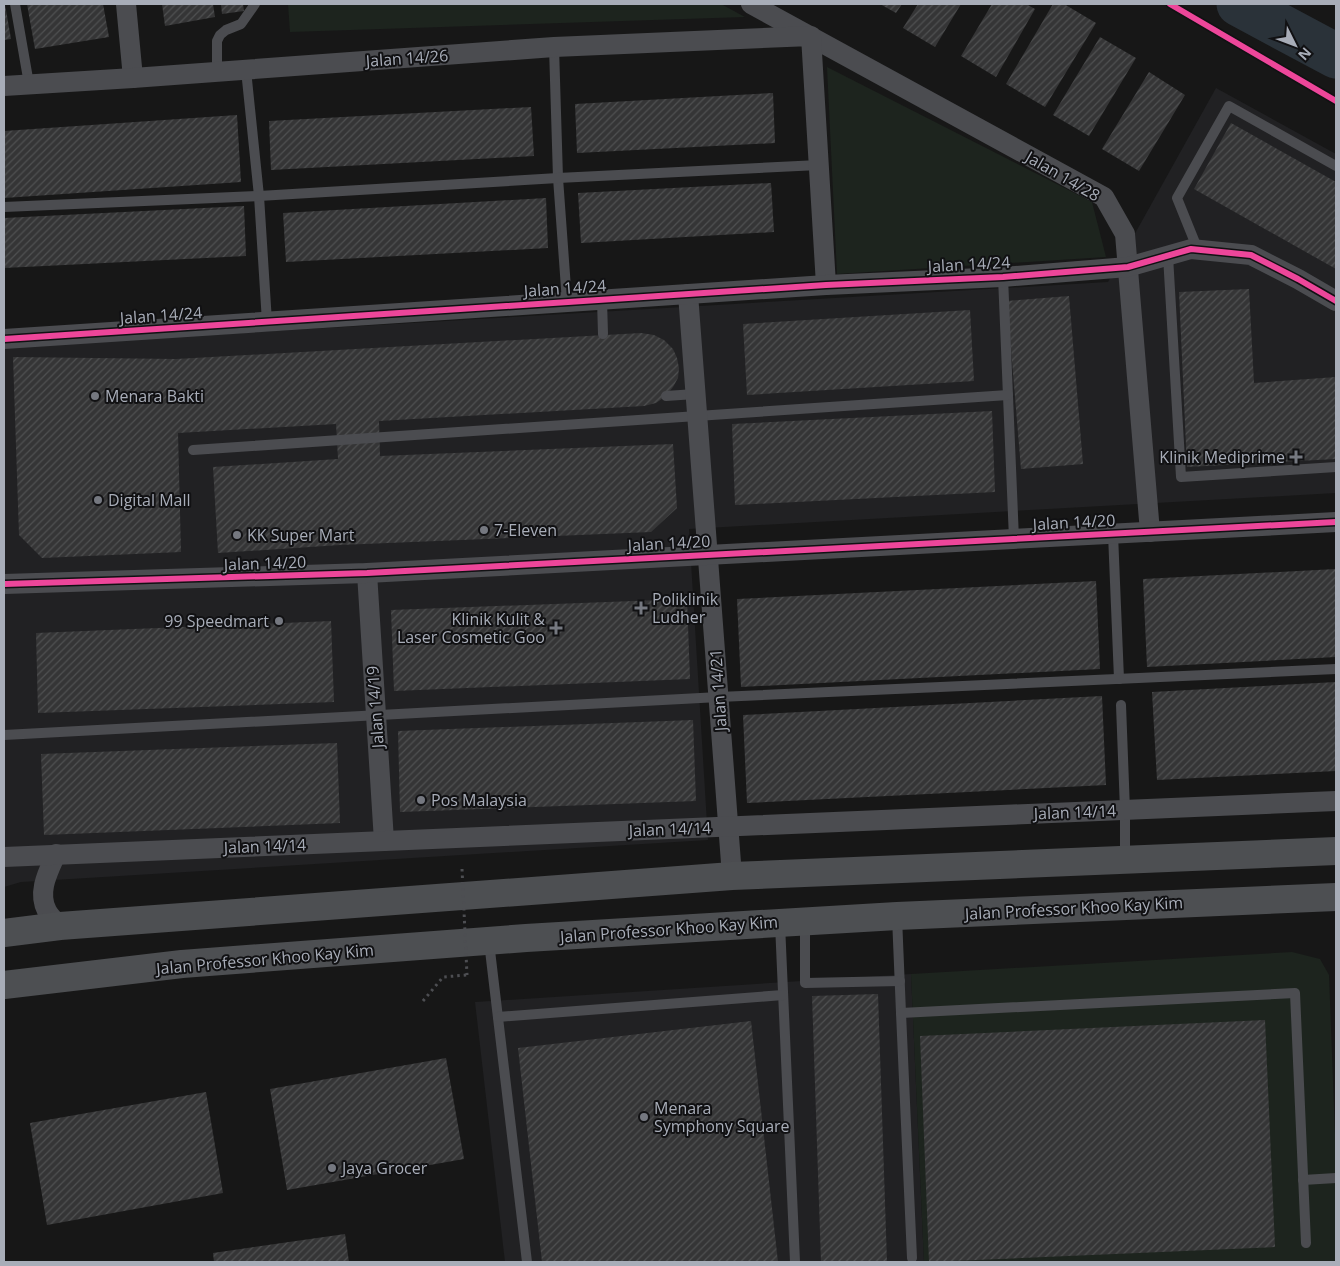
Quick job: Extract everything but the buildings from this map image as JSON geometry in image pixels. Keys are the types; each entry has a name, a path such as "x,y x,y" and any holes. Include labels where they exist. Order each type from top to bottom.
{"main road":[{"path":"4,933 60,926 732,876 1336,851"},
{"name":"Jalan Professor Khoo Kay Kim","path":"4,985 182,964 489,941 792,921 1336,897"}],"street":[{"path":"126,4 134,78"},
{"name":"Jalan 14/28","path":"751,4 1104,197 1125,234 1150,532"},
{"name":"Jalan 14/26","path":"4,86 554,47 811,36"},
{"path":"811,36 826,285"},
{"name":"Jalan 14/24","path":"4,339 826,285 1003,277 1128,267 1191,249 1251,255 1298,278 1336,301"},
{"name":"Jalan 14/21","path":"688,294 732,876"},
{"name":"Jalan 14/20","path":"4,584 367,573 1336,522"},
{"name":"Jalan 14/19","path":"367,573 384,841"},
{"name":"Jalan 14/14","path":"4,856 1336,801"},
{"path":"56,854 46,876 42,895 47,912 60,926"}],"lane":[{"path":"15,4 29,84"},
{"path":"217,72 217,41 220,35 226,30 241,24 255,4"},
{"path":"554,47 558,178 567,302"},
{"path":"246,70 259,196 267,322"},
{"path":"1198,250 1177,198 1229,106 1336,166"},
{"path":"4,207 259,196 819,165"},
{"path":"1168,256 1181,476 1336,466"},
{"path":"1003,277 1014,539"},
{"path":"602,300 603,334"},
{"path":"666,396 696,394"},
{"path":"193,450 1008,395"},
{"path":"1113,534 1119,679"},
{"path":"4,735 719,697 1336,668"},
{"path":"1121,705 1125,860"},
{"path":"897,916 912,1258"},
{"path":"792,921 805,983 900,981"},
{"path":"792,921 783,995 795,1262"},
{"path":"489,941 527,1262"},
{"path":"901,1013 1294,993 1306,1243"},
{"path":"498,1017 783,995"},
{"path":"1303,1180 1336,1178"}],"path":[{"path":"423,1002 443,977 468,975 462,869"}],"shaded area":[{"path":"288,4 721,4 745,17 290,32"},
{"path":"827,67 1092,202 1106,257 837,274"},
{"path":"1216,88 1336,154 1336,493 689,529 708,840 21,882 4,887 4,347 1108,282"},
{"path":"1292,952 1320,959 1329,975 1336,1161 1336,1262 924,1262 911,974"},
{"path":"911,974 924,1262 505,1262 475,1002"}],"waterway":[{"path":"1239,4 1336,56"}],"cycle path":[{"path":"1170,4 1336,101"},
{"path":"4,339 826,285 1003,277 1128,267 1191,249 1251,255 1336,301"},
{"path":"4,584 367,573 1336,522"}],"place":[{"name":"Menara Bakti","path":"95,396"},
{"name":"Klinik Mediprime","path":"1296,457"},
{"name":"Digital Mall","path":"98,500"},
{"name":"7-Eleven","path":"484,530"},
{"name":"KK Super Mart","path":"237,535"},
{"name":"Poliklinik Ludher","path":"641,608"},
{"name":"99 Speedmart","path":"279,621"},
{"name":"Klinik Kulit & Laser Cosmetic Goo","path":"556,628"},
{"name":"Pos Malaysia","path":"421,800"},
{"name":"Menara Symphony Square","path":"644,1117"},
{"name":"Jaya Grocer","path":"332,1168"}]}
